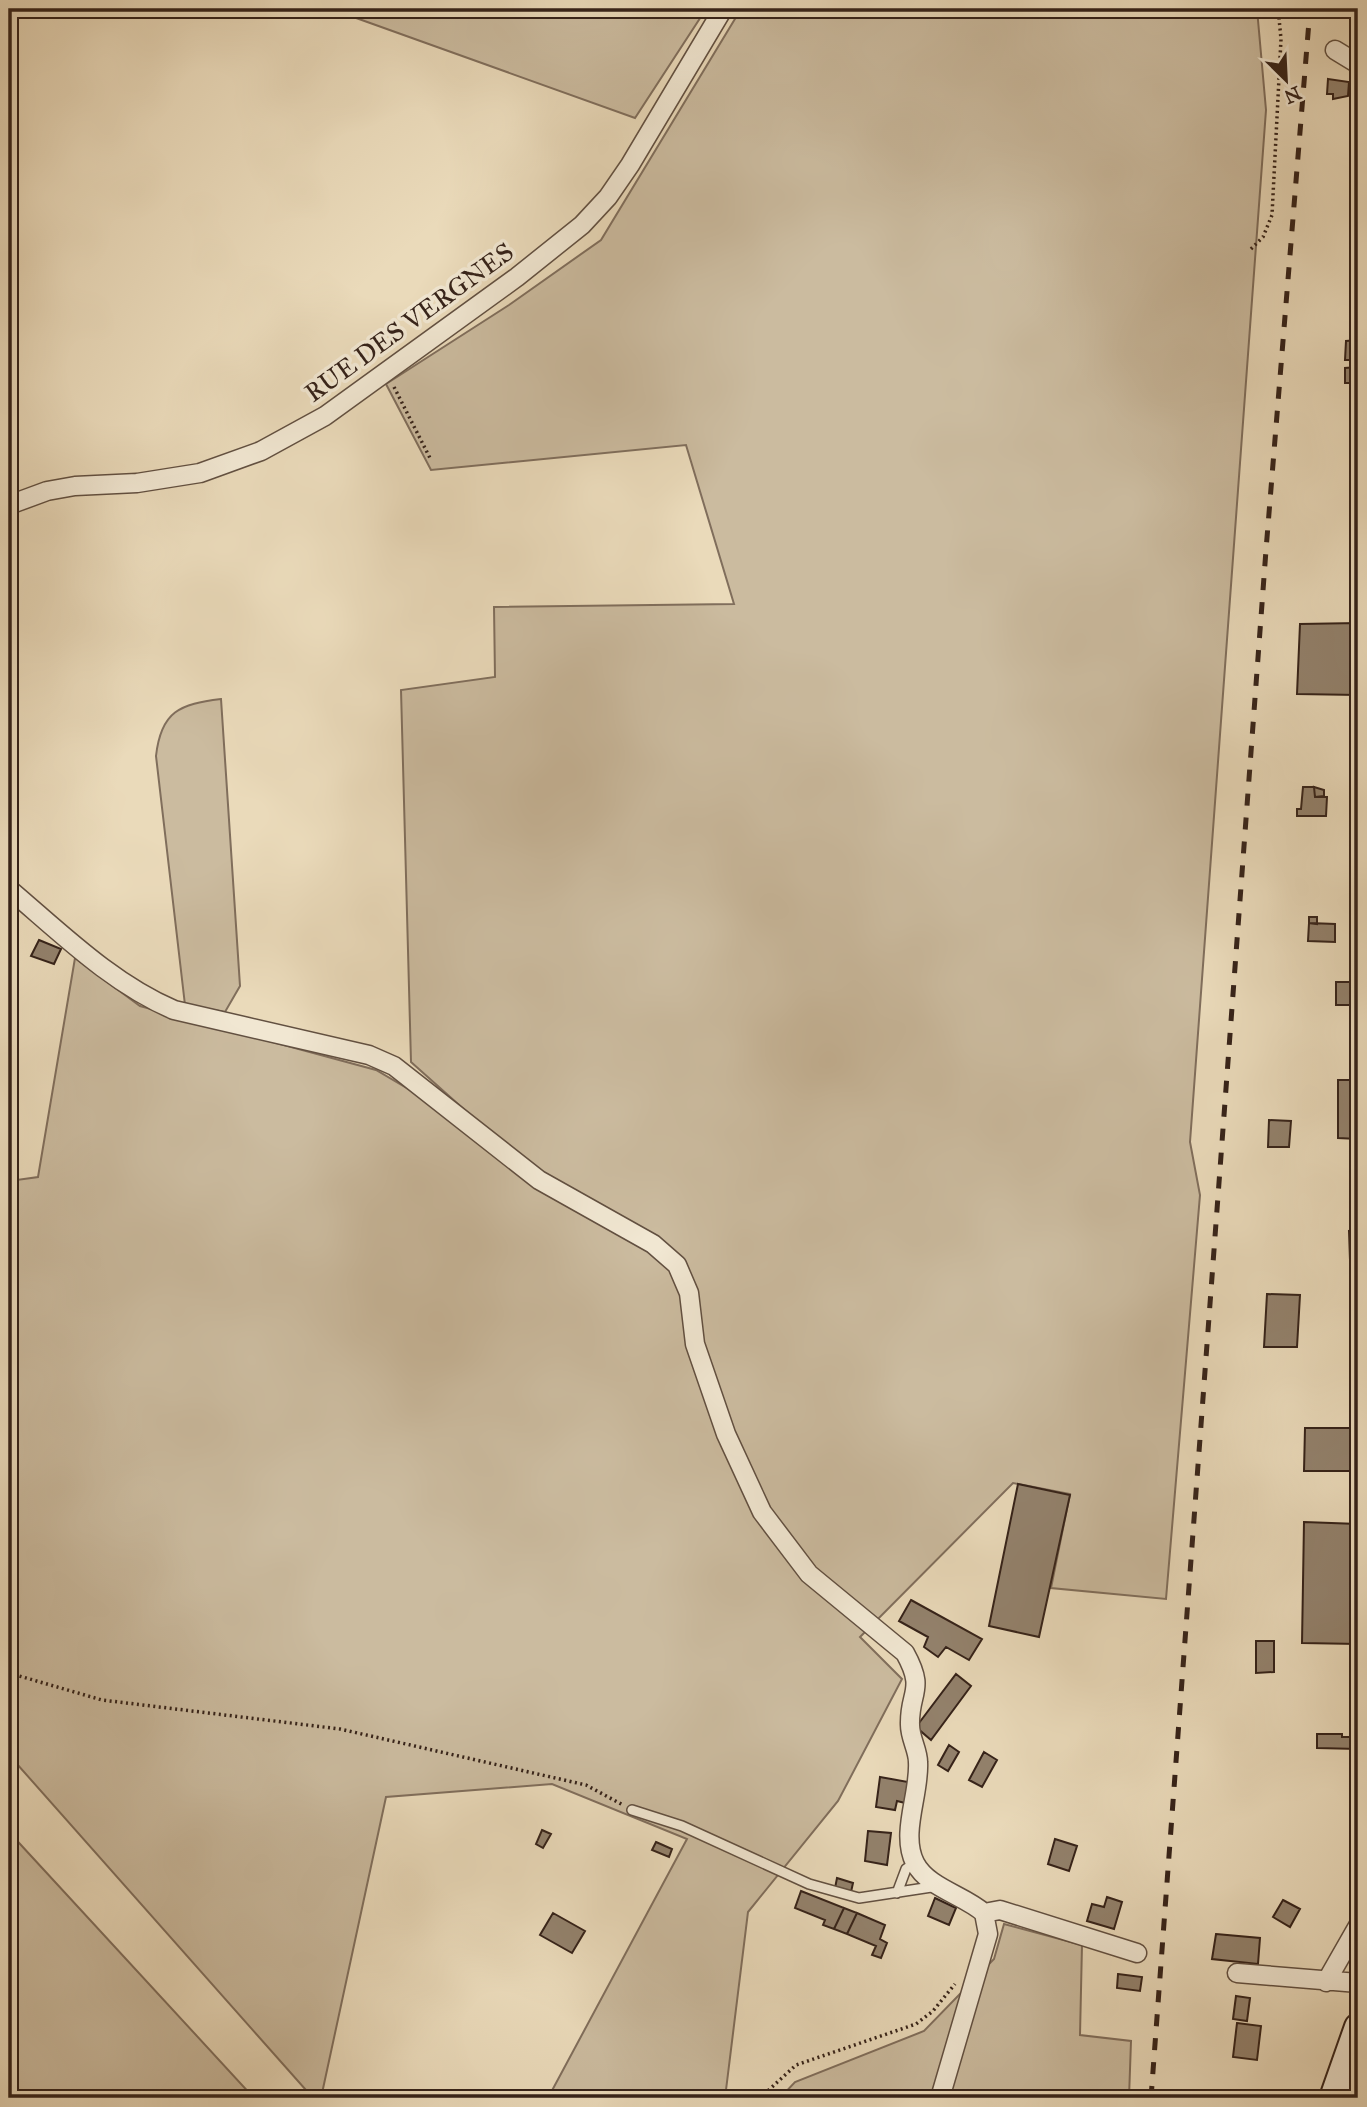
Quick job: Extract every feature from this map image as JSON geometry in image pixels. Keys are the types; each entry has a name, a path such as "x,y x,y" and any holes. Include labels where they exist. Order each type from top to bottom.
{"main road":[{"path":"1333,2098 1358,2027"}],"street":[{"name":"RUE DES VERGNES","path":"9,505 66,488 170,480 233,463 290,437 386,372 555,248 608,197 723,9"},
{"path":"1335,50 1358,64"},
{"path":"9,889 101,967 149,999 174,1010 369,1055 394,1066 539,1180 653,1244 677,1265 685,1280 695,1343 726,1434 762,1512 809,1574 905,1653 915,1671 917,1689 910,1724 918,1761 909,1845 915,1863 924,1876 972,1902 984,1913 988,1934 940,2098"},
{"path":"984,1913 1000,1910 1137,1953"},
{"path":"1326,1982 1358,1926"},
{"path":"1237,1973 1358,1983"}],"lane":[{"path":"632,1810 682,1826 809,1884 859,1898 939,1885"},
{"path":"897,1893 906,1869 915,1863"}],"path":[{"path":"1251,249 1263,237 1272,215 1281,39 1279,18 1274,9"},
{"path":"386,372 431,460"},
{"path":"9,1673 102,1700 340,1729 586,1785 632,1810"},
{"path":"760,2098 796,2065 916,2024 933,2011 963,1973 977,1971"}],"shaded area":[{"path":"331,9 706,9 635,118"},
{"path":"741,9 1257,9 1266,110 1190,1142 1200,1195 1166,1599 1051,1588 1070,1494 1013,1483 860,1637 902,1679 838,1801 748,1912 725,2098 548,2098 687,1839 552,1784 386,1797 321,2098 313,2098 9,1755 9,1181 38,1177 75,958 140,1006 376,1070 505,1146 411,1062 401,690 495,677 494,607 734,604 686,445 431,470 386,384 509,305 601,240"},
{"path":"221,699 240,986 225,1012 185,1005 156,756 163,729 175,712 194,704"},
{"path":"9,1832 254,2098 9,2098"},
{"path":"1004,1924 1082,1945 1080,2035 1131,2041 1129,2098 780,2098 795,2082 924,2031 994,1959"}],"building":[{"path":"1328,79 1349,82 1348,96 1333,99 1333,94 1327,94"},
{"path":"1358,340 1358,360 1345,360 1346,341"},
{"path":"1358,367 1358,383 1345,383 1345,368"},
{"path":"1358,623 1358,695 1297,694 1300,624"},
{"path":"1303,787 1314,787 1315,797 1327,797 1326,816 1297,816 1297,809 1301,809"},
{"path":"1314,787 1324,790 1324,796 1315,797"},
{"path":"1309,917 1317,917 1317,924 1309,923"},
{"path":"1309,923 1335,924 1335,942 1308,941"},
{"path":"39,940 61,949 54,964 31,956"},
{"path":"1336,982 1358,982 1358,1005 1336,1005"},
{"path":"1338,1080 1358,1080 1358,1139 1338,1138"},
{"path":"1269,1120 1291,1121 1289,1147 1268,1147"},
{"path":"1358,1230 1358,1261 1350,1260 1349,1231"},
{"path":"1267,1294 1300,1295 1297,1347 1264,1347"},
{"path":"1305,1428 1358,1428 1358,1471 1304,1471"},
{"path":"1018,1484 1070,1495 1039,1637 989,1626"},
{"path":"1304,1522 1358,1524 1358,1644 1302,1643"},
{"path":"911,1600 982,1639 969,1660 946,1647 938,1657 924,1647 928,1637 899,1621"},
{"path":"1256,1641 1274,1641 1274,1672 1256,1673"},
{"path":"956,1674 971,1686 931,1740 916,1727"},
{"path":"1356,1730 1358,1749 1317,1748 1317,1734 1355,1737"},
{"path":"949,1745 959,1752 948,1771 938,1765"},
{"path":"984,1752 997,1760 982,1787 969,1780"},
{"path":"880,1777 908,1782 905,1803 897,1801 895,1810 876,1807"},
{"path":"542,1830 551,1834 543,1848 536,1844"},
{"path":"868,1831 891,1833 887,1865 865,1861"},
{"path":"1055,1839 1077,1846 1069,1871 1048,1864"},
{"path":"656,1842 672,1849 669,1857 652,1850"},
{"path":"837,1878 853,1883 851,1892 835,1888"},
{"path":"801,1891 844,1908 834,1929 823,1925 825,1920 795,1908"},
{"path":"1107,1897 1122,1902 1114,1929 1087,1921 1092,1904 1104,1907"},
{"path":"935,1898 956,1908 949,1925 928,1916"},
{"path":"1283,1900 1300,1909 1290,1927 1273,1917"},
{"path":"844,1908 857,1913 847,1934 834,1929"},
{"path":"553,1913 585,1931 572,1953 540,1935"},
{"path":"857,1913 885,1925 880,1939 887,1943 881,1958 872,1955 876,1946 847,1934"},
{"path":"1216,1934 1260,1938 1258,1964 1212,1959"},
{"path":"1118,1974 1142,1977 1140,1991 1117,1988"},
{"path":"1236,1996 1250,1998 1247,2021 1233,2019"},
{"path":"1237,2023 1261,2026 1257,2060 1233,2057"}],"railway":[{"path":"1151,2098 1266,550 1310,9"}]}
